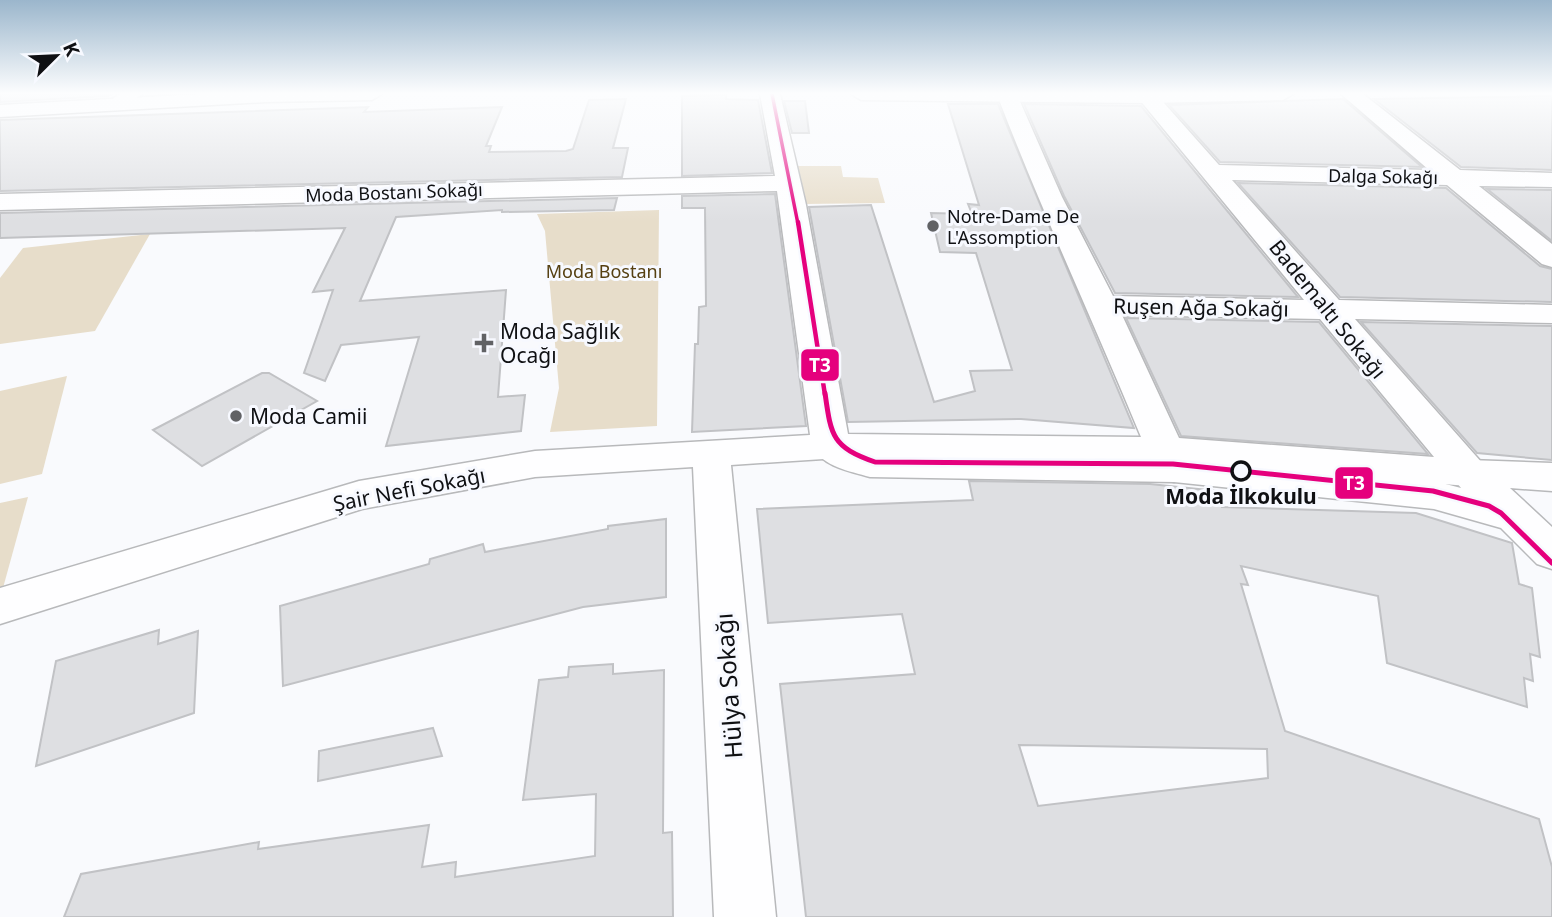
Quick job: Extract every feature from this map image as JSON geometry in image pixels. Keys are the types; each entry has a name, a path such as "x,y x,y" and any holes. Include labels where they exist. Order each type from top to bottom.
{"street":[{"path":"779,137 831,447"},
{"path":"1024,137 1049,197 1102,305 1170,459"},
{"name":"Bademaltı Sokağı","path":"1183,137 1469,473 1552,553"},
{"path":"1403,137 1552,258"},
{"name":"Dalga Sokağı","path":"1214,172 1552,180"},
{"name":"Moda Bostanı Sokağı","path":"0,202 788,183"},
{"name":"Ruşen Ağa Sokağı","path":"1102,305 1552,314"},
{"name":"Şair Nefi Sokağı","path":"0,606 359,495 535,464 831,447 848,457 870,464 1170,459 1552,477"},
{"name":"Hülya Sokağı","path":"711,454 745,917"},
{"name":"Şair Nefi Sokağı","path":"1170,459 1434,495 1514,517"}],"green space":[{"path":"795,166 841,166 843,177 878,178 885,203 805,204"},
{"name":"Moda Bostanı","path":"659,210 657,426 550,432 559,388 545,231 537,214"},
{"path":"150,234 95,331 0,344 0,278 23,248"},
{"path":"67,376 42,474 0,484 0,391"},
{"path":"28,497 3,588 0,588 0,503"}],"building":[{"path":"0,137 490,137 486,146 491,146 489,152 573,149 577,137 616,137 613,148 628,148 622,177 0,191"},
{"path":"682,137 765,137 772,173 682,176"},
{"path":"958,137 1012,137 1134,428 1021,419 848,422 809,207 871,205 934,402 975,391 970,371 1012,370 976,253 940,252 931,213 972,214 968,204 979,205"},
{"path":"1038,137 1166,137 1298,297 1115,293 1064,196"},
{"path":"1197,137 1387,137 1422,167 1220,162"},
{"path":"1422,137 1552,137 1552,170 1461,167"},
{"path":"1238,183 1446,188 1540,266 1552,269 1552,302 1340,297"},
{"path":"1487,189 1552,190 1552,241"},
{"path":"775,194 806,426 692,432 699,307 706,306 705,208 682,208 682,196"},
{"path":"617,198 614,210 502,210 396,217 360,301 506,290 498,397 525,395 521,431 386,446 419,337 341,345 325,381 304,373 333,290 313,292 345,228 0,238 0,213"},
{"path":"1126,318 1319,322 1428,454 1181,436"},
{"path":"1361,322 1552,326 1552,460 1477,453"},
{"name":"Moda Camii","path":"262,373 269,373 317,401 202,466 153,430"},
{"path":"969,481 1150,484 1217,491 1222,507 1416,513 1512,543 1519,584 1532,588 1540,657 1530,654 1533,681 1524,678 1527,707 1387,663 1378,596 1241,566 1248,585 1241,584 1285,731 1539,819 1552,867 1552,917 806,917 780,684 915,674 902,614 768,623 757,509 973,500","holes":["1019,745 1267,749 1268,778 1038,806"]},
{"path":"666,519 666,597 583,607 283,686 280,606 429,564 430,559 483,544 485,552 608,529 608,526"},
{"path":"159,630 158,644 198,631 194,713 36,766 56,661"},
{"path":"613,664 613,674 664,670 663,833 672,832 673,917 64,917 81,874 259,842 258,849 429,825 422,867 456,862 455,877 595,856 596,794 523,800 539,680 568,677 569,667"},
{"path":"433,728 442,756 318,781 319,751"}],"transit line":[{"name":"T3","path":"781,137 795,205 831,434 849,453 875,462 1173,464 1433,491 1489,506 1501,513 1552,563"}],"place":[{"name":"Notre-Dame De L'Assomption","path":"933,226"},
{"name":"Moda Sağlık Ocağı","path":"484,343"},
{"name":"Moda Camii","path":"236,416"},
{"name":"Moda İlkokulu","path":"1241,471"}]}
